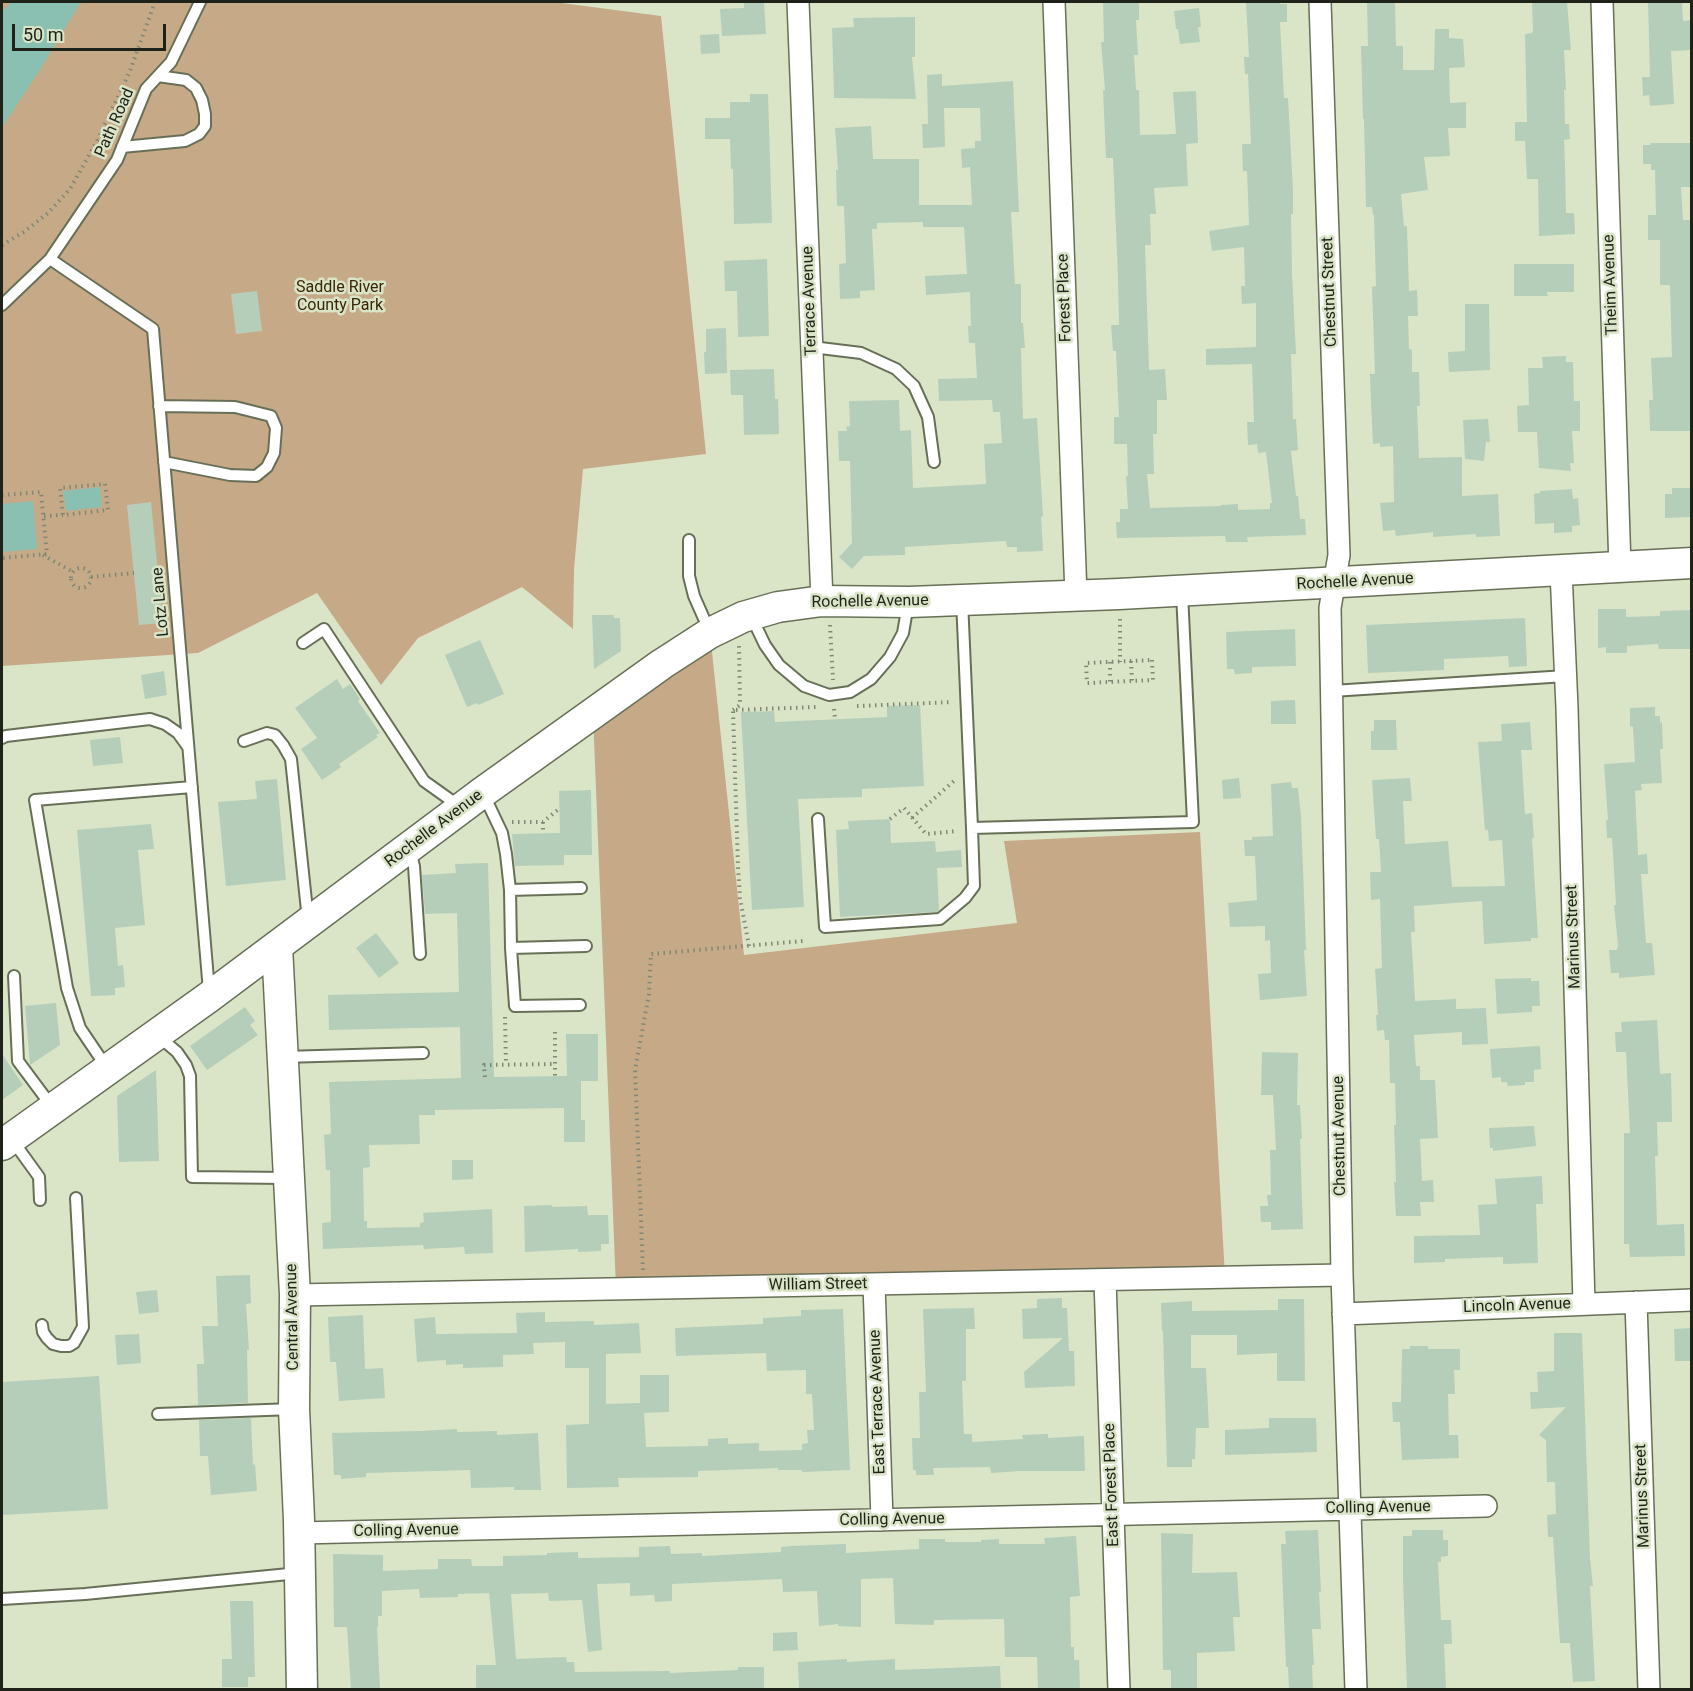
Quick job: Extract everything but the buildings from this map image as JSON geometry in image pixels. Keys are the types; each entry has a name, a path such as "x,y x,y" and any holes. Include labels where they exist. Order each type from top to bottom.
{"street":[{"name":"Terrace Avenue","path":"798,2 823,611"},
{"name":"Forest Place","path":"1054,2 1076,595"},
{"name":"Chestnut Street","path":"1320,2 1339,555 1334,582"},
{"name":"Theim Avenue","path":"1602,2 1620,568"},
{"name":"Rochelle Avenue","path":"6,1142 210,997 472,800 662,664 710,633 755,625 778,607 823,611 909,602 1182,591 1692,563"},
{"name":"Marinus Street","path":"1561,571 1584,1303"},
{"name":"Chestnut Avenue","path":"1334,582 1330,608 1342,1275 1356,1689"},
{"name":"Central Avenue","path":"277,946 295,1295 294,1409 302,1689"},
{"name":"William Street","path":"295,1295 1342,1275"},
{"name":"East Forest Place","path":"1105,1280 1119,1689"},
{"name":"East Terrace Avenue","path":"874,1284 882,1520"},
{"name":"Lincoln Avenue","path":"1344,1314 1692,1300"},
{"name":"Marinus Street","path":"1636,1302 1650,1689"},
{"name":"Colling Avenue","path":"299,1533 1486,1506"}],"lane":[{"name":"Path Road","path":"2,305 50,259 117,160 146,89 171,62 200,2"},
{"path":"122,147 185,141 199,134 205,126 202,99 196,88 186,80 158,76"},
{"name":"Lotz Lane","path":"50,259 153,329 210,997"},
{"path":"812,347 861,353 896,369 914,386 928,417 934,462"},
{"path":"159,406 235,407 271,416 276,429 274,453 267,467 256,476 230,475 164,462"},
{"path":"689,540 689,576 694,596 710,633"},
{"path":"972,828 1193,822 1182,591"},
{"path":"818,819 825,927 940,919 965,898 974,886 962,600"},
{"path":"755,625 779,665 804,686 829,695 850,692 871,679 890,657 903,633 909,602"},
{"path":"303,643 324,629 424,780 472,800 497,822 502,833 510,890 515,1006 580,1005"},
{"path":"1332,691 1566,676"},
{"path":"2,738 150,719 165,724 177,733 188,747"},
{"path":"244,741 267,733 275,735 291,759 308,923"},
{"path":"108,1069 80,1028 68,988 35,800 192,787"},
{"path":"409,848 414,866 420,954"},
{"path":"510,890 581,888"},
{"path":"512,948 586,946"},
{"path":"14,976 18,1061 53,1108"},
{"path":"154,1036 177,1052 190,1076 192,1177 289,1178"},
{"path":"283,1057 423,1053"},
{"path":"6,1142 39,1177 40,1200"},
{"path":"42,1325 47,1338 53,1344 61,1346 74,1343 83,1326 76,1198"},
{"path":"158,1414 294,1409"},
{"path":"2,1599 85,1594 300,1573"}],"path":[{"path":"2,245 24,232 48,213 70,189 97,141 130,71 155,2"},
{"path":"44,516 63,515 108,510 105,484 60,488 63,515"},
{"path":"2,495 41,492 47,554 2,558"},
{"path":"42,554 73,572"},
{"path":"78,568 85,569 91,577 91,583 85,588 75,587 71,581 73,572 78,568"},
{"path":"91,577 134,573"},
{"path":"1119,594 1120,662"},
{"path":"823,611 830,621 835,719"},
{"path":"733,710 740,705 739,643 755,625"},
{"path":"1152,660 1153,680 1087,683 1086,663 1131,661 1152,660"},
{"path":"1131,661 1132,681"},
{"path":"1110,662 1110,682"},
{"path":"846,706 952,702 951,692"},
{"path":"733,710 823,707"},
{"path":"733,710 740,898 749,946"},
{"path":"912,818 955,780 956,790"},
{"path":"497,822 543,822 560,808"},
{"path":"890,819 904,808 926,834 957,832 957,822"},
{"path":"543,822 543,833"},
{"path":"643,1289 635,1070 649,994 651,954 803,941"},
{"path":"555,1032 555,1076"},
{"path":"485,1077 484,1065 555,1064"}],"green space":[{"name":"Saddle River County Park","path":"2,2 554,2 661,16 706,454 583,469 574,569 573,629 522,587 418,638 381,685 317,593 198,653 2,666"},
{"path":"710,633 744,955 1017,923 1004,841 1200,832 1225,1277 616,1289 593,714"}],"water":[{"path":"11,2 81,2 2,127 2,12"},
{"path":"100,487 102,507 66,511 63,491"},
{"path":"33,501 37,549 2,552 2,504"}]}
